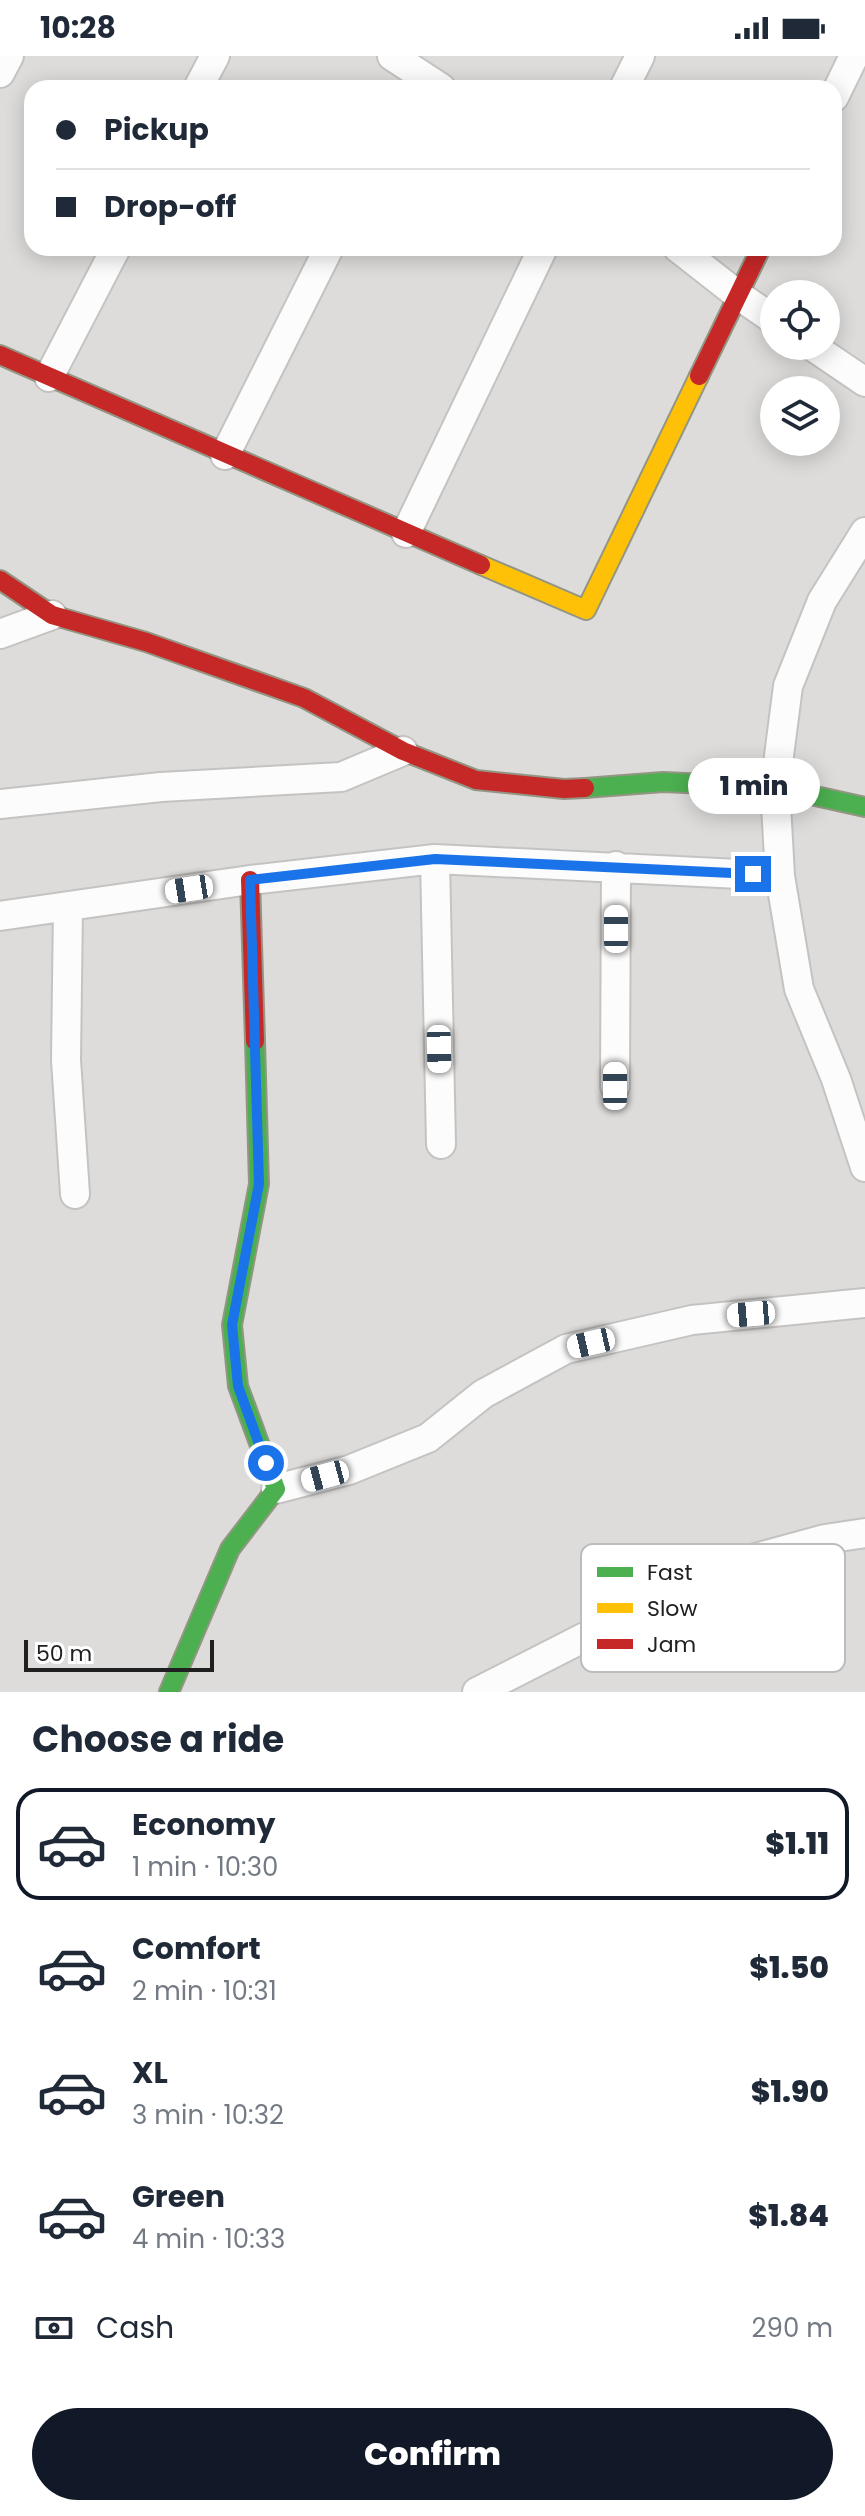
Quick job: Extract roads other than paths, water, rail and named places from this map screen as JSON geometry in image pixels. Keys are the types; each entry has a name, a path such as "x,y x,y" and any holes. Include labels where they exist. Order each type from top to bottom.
{"street":[{"path":"0,73 9,56"},
{"path":"202,80 215,56"},
{"path":"392,56 417,72"},
{"path":"628,80 640,56"},
{"path":"842,81 854,56"},
{"path":"49,377 112,256"},
{"path":"225,455 325,256"},
{"path":"406,533 539,256"},
{"path":"688,256 760,310"},
{"path":"0,355 586,610 757,256"},
{"path":"833,360 865,382"},
{"path":"865,532 822,601 788,686 775,787 780,876 799,989 836,1079 865,1167"},
{"path":"0,580 52,615 146,642 304,698 403,751 476,780 564,789 663,782 775,787 865,807"},
{"path":"0,634 52,615"},
{"path":"0,804 161,787 341,777 403,751"},
{"path":"0,916 250,880 435,859 780,876"},
{"path":"435,859 441,1144"},
{"path":"615,1086 616,866"},
{"path":"250,880 259,1184 232,1325 238,1386 276,1489"},
{"path":"68,907 66,1060 75,1194"},
{"path":"169,1692 230,1549 276,1489 349,1470 428,1438 483,1394 566,1349 692,1320 865,1303"},
{"path":"807,1544 865,1533"},
{"path":"477,1692 581,1639"}]}
